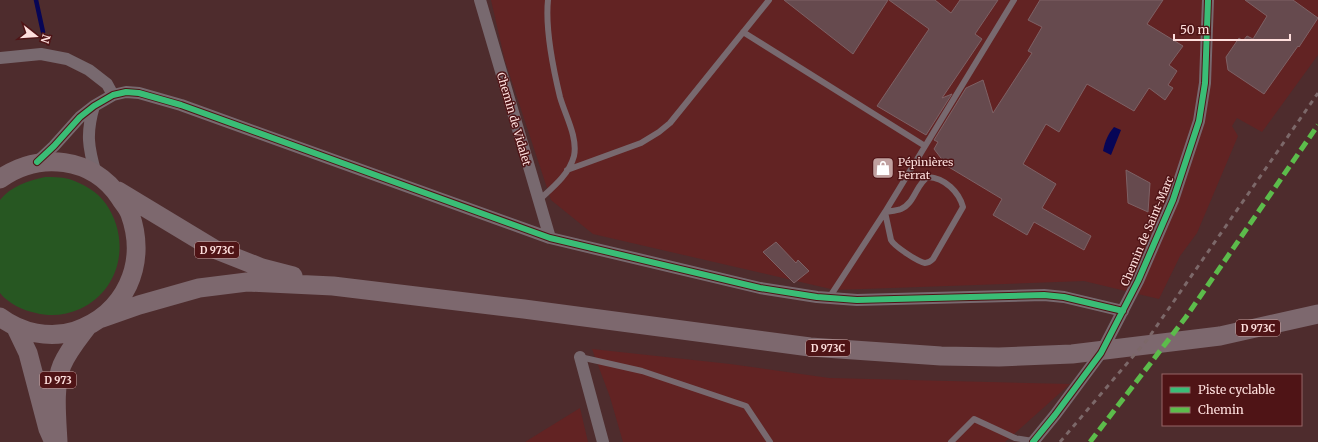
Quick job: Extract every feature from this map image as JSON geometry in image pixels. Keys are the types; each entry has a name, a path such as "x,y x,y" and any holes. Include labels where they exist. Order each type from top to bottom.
{"main road":[{"path":"4,173 37,162 58,162 77,166 96,174 114,188 130,213 137,241 134,270 122,296 95,322 70,332 52,335 33,333 6,323"},
{"name":"D 973C","path":"114,188 214,249 262,268 333,286"},
{"name":"D 973C","path":"95,322 139,305 199,288 247,282 333,286 524,309 810,347 941,356 999,357 1072,354 1198,339 1220,336 1318,314"},
{"name":"D 973","path":"58,442 56,393 61,366 70,349 95,322"},
{"name":"D 973","path":"6,323 28,353 48,429 54,442"}],"street":[{"name":"Chemin de Vidalet","path":"480,0 550,238"},
{"name":"Chemin de Saint-Marc","path":"1033,442 1056,415 1101,353 1138,281 1173,200 1199,121 1205,83 1208,0"},
{"path":"0,58 41,54 67,59 89,70 108,84 113,96"},
{"path":"37,162 54,146 80,117 94,106 113,96 126,92 139,93 175,103 550,238 760,288 817,297 857,300 1044,295 1064,297 1123,312"},
{"path":"94,106 90,119 89,153 96,174"},
{"path":"580,357 603,442"}],"lane":[{"path":"538,201 564,177 573,157 575,144 560,97 550,46 548,0"},
{"path":"567,170 641,143 670,123 769,0"},
{"path":"829,298 885,212 1014,0"},
{"path":"743,32 925,146"},
{"path":"928,177 934,177 951,186 962,202 963,208 933,259 924,263 893,244 885,212 900,209 908,204 923,180 928,177"},
{"path":"580,357 642,371 746,406 770,442"},
{"path":"951,442 974,419 1014,438 1033,442"}],"shaded area":[{"name":"Pépinières Ferrat","path":"491,0 1318,0 1318,55 1262,132 1237,118 1232,126 1238,136 1197,233 1180,256 1159,299 1084,281 835,290 593,234 551,200 505,61"},
{"path":"1114,127 1121,130 1111,155 1103,151 1107,138"},
{"path":"592,349 730,364 829,378 1070,384 1005,442 623,442 610,397"},
{"path":"580,408 588,442 525,442"}],"green space":[{"path":"45,177 60,177 69,179 94,192 103,200 114,218 120,248 118,263 113,277 105,290 94,301 80,309 58,315 47,315 26,310 16,306 0,293 0,200 9,191 26,182"}],"building":[{"path":"784,0 888,0 853,54"},
{"path":"889,0 935,0 951,13 960,0 998,0 975,34 982,39 942,98 952,94 926,135 877,106 929,29"},
{"path":"1040,0 1163,0 1147,24 1183,46 1169,65 1177,71 1168,85 1173,88 1165,100 1149,88 1134,111 1087,84 1059,132 1046,124 1023,164 1056,184 1042,208 1091,236 1084,250 1034,222 1027,235 993,215 1002,199 947,166 934,149 938,142 934,140 966,88 983,80 993,113 1032,53 1028,51 1042,27 1028,20"},
{"path":"1245,0 1293,0 1318,18 1299,47 1298,46 1264,94 1228,70 1226,57 1239,38 1243,41 1247,36 1253,39 1267,16"},
{"path":"1126,170 1150,183 1148,212 1128,203"},
{"path":"776,242 796,263 798,260 809,271 794,283 763,252"}],"waterway":[{"path":"36,0 43,32"}],"railway":[{"path":"1060,442 1147,340 1318,93"}],"marked path":[{"path":"1090,442 1186,317 1318,125"}],"cycle path":[{"path":"1033,442 1101,353 1138,281 1173,200 1199,121 1205,83 1208,0"},
{"path":"37,162 54,146 80,117 94,106 113,95 126,92 139,93 181,105 550,238 760,288 817,297 857,300 1044,295 1064,297 1123,311"}],"place":[{"name":"Pépinières Ferrat","path":"883,168"}]}
